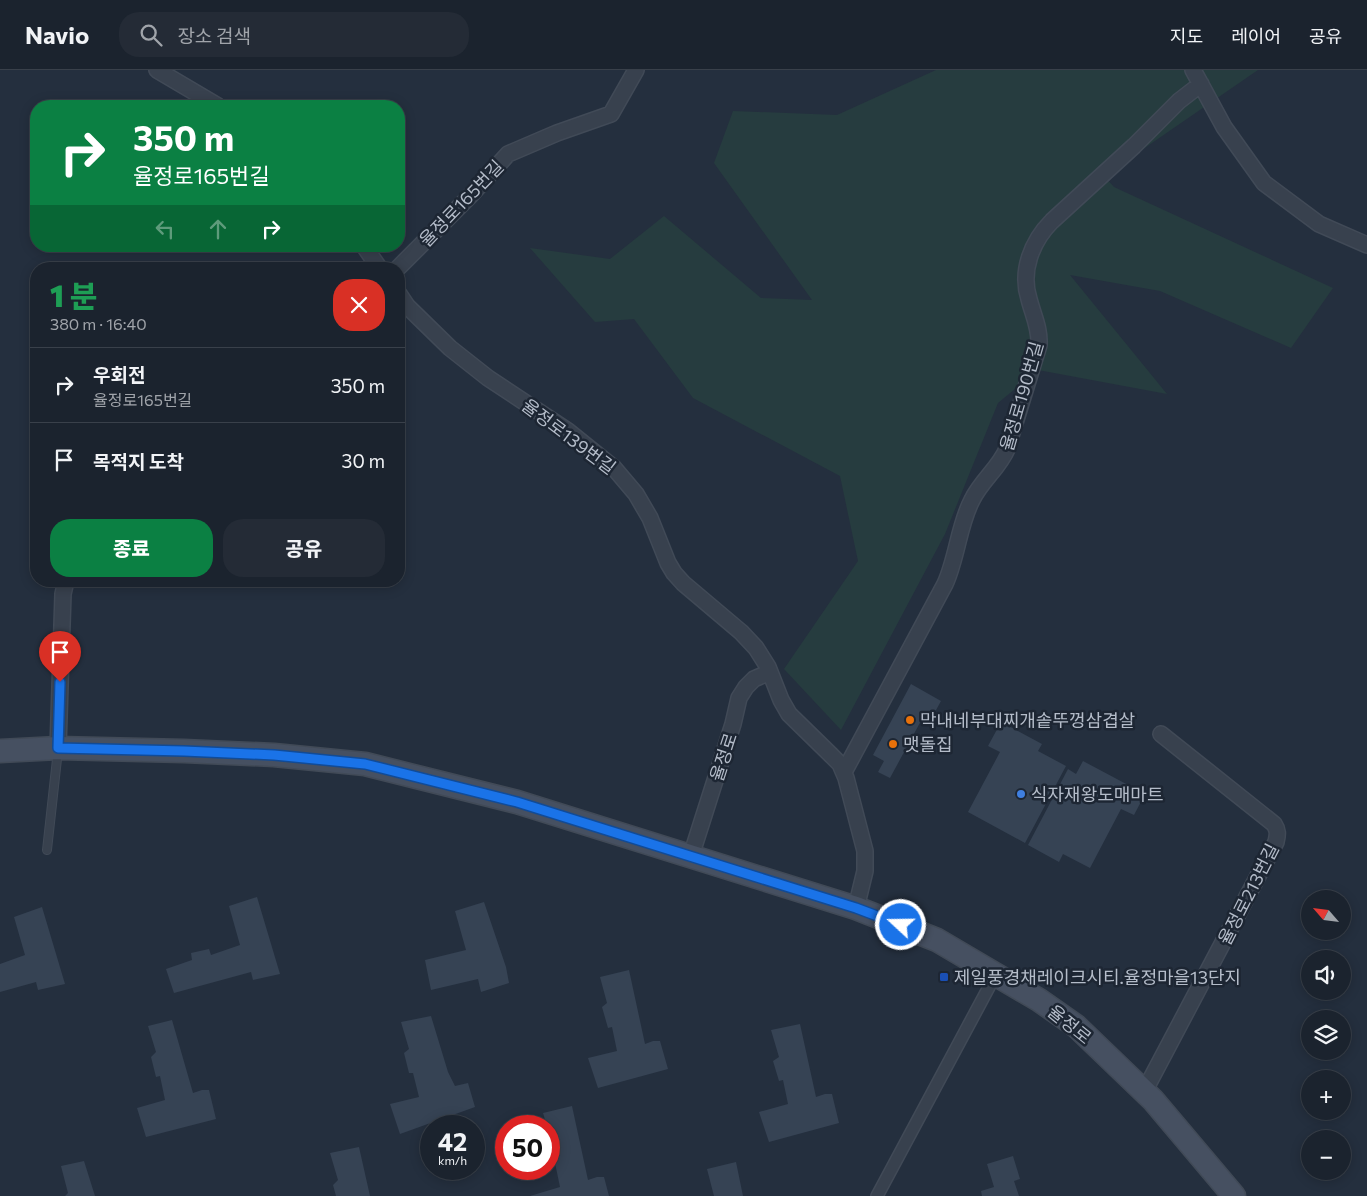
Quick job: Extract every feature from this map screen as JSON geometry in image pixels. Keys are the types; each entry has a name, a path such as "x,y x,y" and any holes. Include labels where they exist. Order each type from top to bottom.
{"main road":[{"name":"율정로","path":"0,751 58,748 184,751 274,755 365,764 517,802 787,888 856,908 937,940 1044,1003 1076,1026 1144,1092 1234,1196"}],"street":[{"path":"157,70 208,100"},
{"name":"율정로165번길","path":"403,262 470,196 508,154 557,133 610,114 636,70"},
{"path":"1194,70 1224,127 1264,183 1319,224 1367,245"},
{"name":"율정로190번길","path":"844,772 945,584 951,570 970,502 1002,460 1007,449 1039,345 1040,334 1028,297 1026,282 1032,246 1052,220 1134,146 1179,101 1201,84"},
{"name":"율정로139번길","path":"405,303 450,348 488,378 568,431 614,468 636,494 650,518 674,573 683,584 741,632 756,648 770,672 781,700 789,714 832,755 844,772 862,833 865,851 865,871 856,908"},
{"path":"58,748 65,587"},
{"name":"율정로","path":"691,856 733,724 739,698 754,679 770,672"},
{"name":"율정로213번길","path":"1144,1092 1278,835 1274,824 1161,734"},
{"path":"878,1196 996,974"}],"lane":[{"path":"47,850 58,748"}],"green space":[{"path":"936,70 1258,70 1104,176 1114,187 1333,288 1291,348 1160,291 1070,275 1167,394 1038,370 998,403 945,534 841,730 784,669 858,561 840,476 693,398 634,319 595,322 530,248 610,259 664,216 761,298 812,300 714,163 733,111 837,115"}],"building":[{"path":"911,684 941,701 929,723 922,719 890,778 878,772 884,761 873,755"},
{"path":"1001,722 1042,744 1038,751 1066,766 1025,843 968,812 1000,752 988,746"},
{"path":"1083,761 1145,794 1134,815 1121,809 1090,868 1063,854 1059,862 1028,845 1068,769 1076,774"},
{"path":"257,897 280,974 253,980 251,972 174,993 166,969 192,960 191,953 209,949 211,955 240,945 229,906"},
{"path":"484,902 506,967 509,983 481,992 478,979 431,990 425,960 466,950 455,911"},
{"path":"42,907 65,984 38,990 36,982 0,992 0,964 25,955 14,917"},
{"path":"629,970 645,1044 660,1041 668,1069 598,1088 588,1058 617,1051 612,1027 608,1028 602,1007 607,1003 600,977"},
{"path":"431,1016 448,1072 455,1086 468,1083 475,1107 453,1115 420,1115 420,1127 400,1134 390,1104 419,1097 413,1073 409,1073 404,1053 409,1049 401,1022"},
{"path":"172,1020 193,1093 209,1090 216,1119 146,1137 137,1108 165,1100 160,1076 156,1077 151,1057 156,1052 148,1026"},
{"path":"800,1024 816,1097 832,1094 839,1123 769,1142 759,1112 788,1104 783,1080 779,1081 773,1061 779,1057 771,1030"},
{"path":"572,1106 588,1180 604,1177 609,1196 530,1196 560,1187 560,1115 544,1115 543,1113"},
{"path":"359,1147 370,1196 336,1196 333,1185 338,1180 330,1153"},
{"path":"1013,1156 1020,1179 1014,1181 1019,1196 982,1196 981,1191 994,1187 987,1164"},
{"path":"84,1161 95,1196 65,1196 68,1193 61,1166"},
{"path":"736,1162 743,1196 714,1196 707,1169"}],"place":[{"name":"막내네부대찌개솥뚜껑삼겹살","path":"910,720"},
{"name":"맷돌집","path":"893,744"},
{"name":"식자재왕도매마트","path":"1021,794"},
{"name":"제일풍경채레이크시티.율정마을13단지","path":"944,977"}],"route":[{"path":"60,682 58,748 274,755 365,764 517,802 787,888 856,908 901,925"}]}
